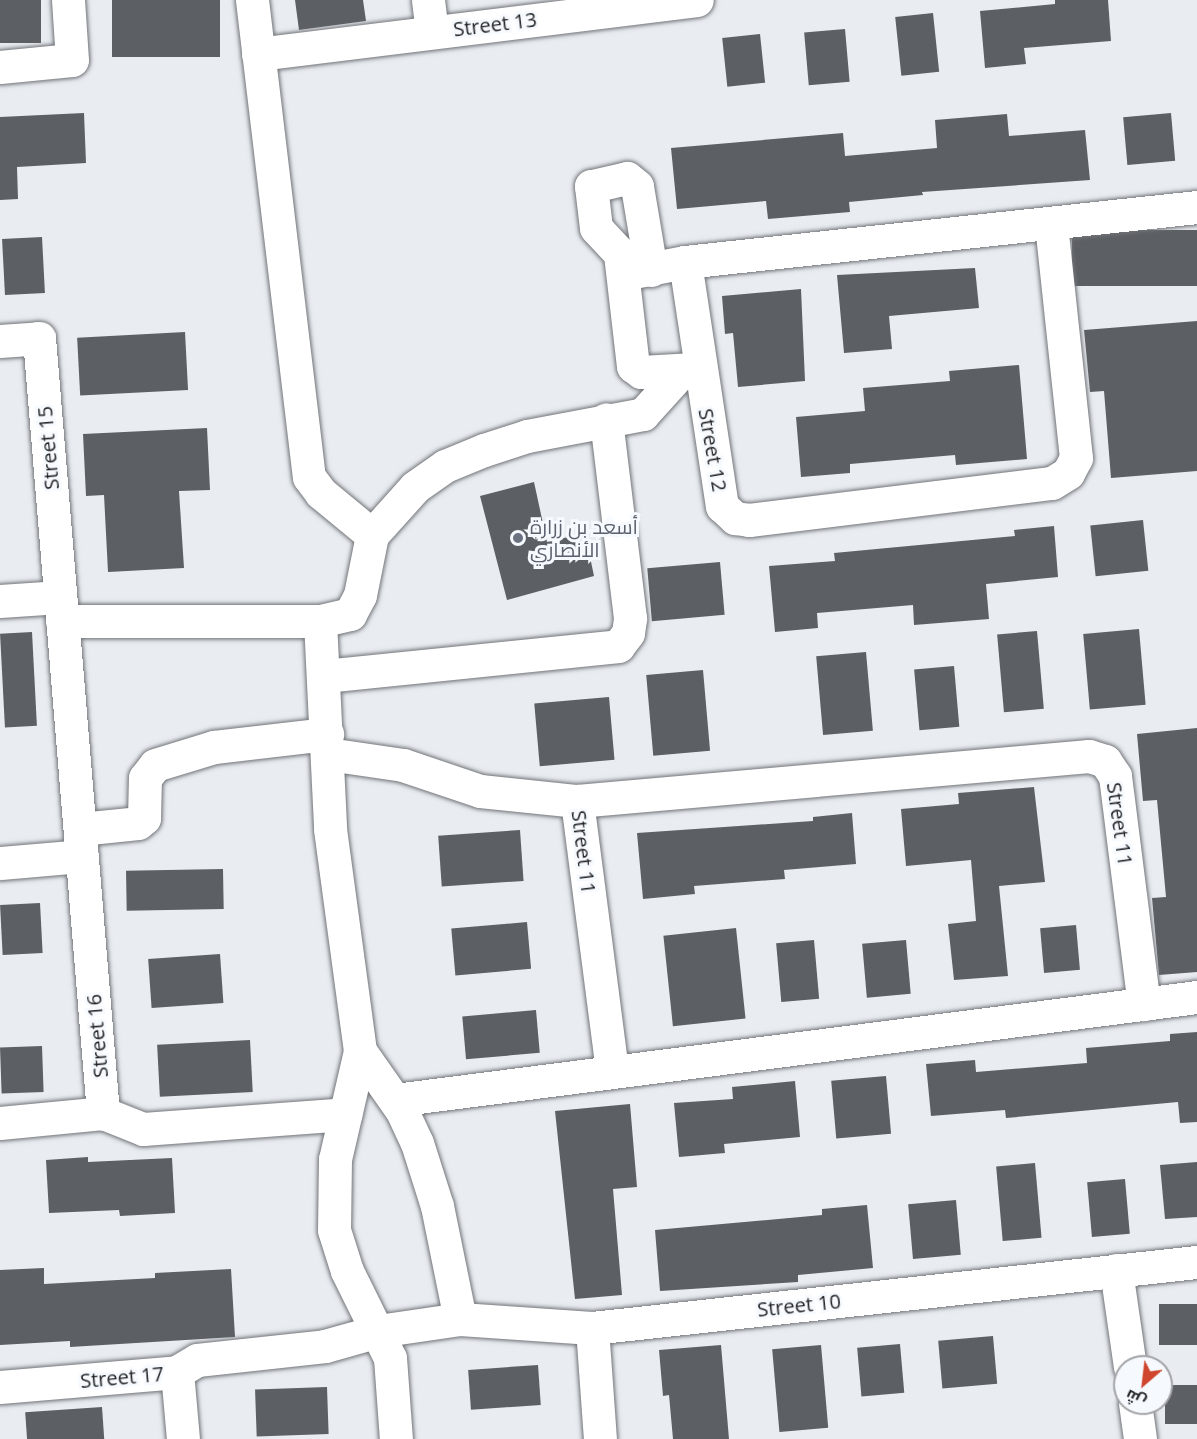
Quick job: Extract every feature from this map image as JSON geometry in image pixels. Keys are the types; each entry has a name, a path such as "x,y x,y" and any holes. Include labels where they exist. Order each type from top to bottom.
{"street":[{"path":"0,67 72,60 68,0"},
{"path":"252,0 309,477 321,493 372,535"},
{"name":"Street 13","path":"258,54 430,16 697,0"},
{"path":"690,370 641,372 633,366 637,272 685,262 1197,207"},
{"name":"Street 12","path":"685,262 690,370 722,506 735,518 749,520 1052,483 1068,473 1076,458 1050,223"},
{"name":"Street 15","path":"0,341 39,338 73,746"},
{"path":"0,602 62,609 321,621 350,614 357,606 372,535 415,487 445,466 527,436 647,412 690,370"},
{"path":"324,676 618,646 628,633 630,618 606,419"},
{"path":"321,621 330,829 360,1051 333,1178 334,1230 347,1271 390,1358 396,1439"},
{"path":"0,863 81,843 138,823 144,818 145,778 155,765 214,747 328,744 403,765 480,791 578,801"},
{"name":"Street 16","path":"73,746 103,1113"},
{"name":"Street 11","path":"612,1072 578,801 1089,756 1105,761 1115,776 1144,1004"},
{"path":"394,1100 1197,997"},
{"path":"360,1051 394,1100 417,1143 437,1206 460,1319"},
{"path":"0,1123 103,1113 143,1129 345,1114"},
{"name":"Street 10","path":"177,1372 197,1360 325,1346 378,1331 460,1319 592,1328 1197,1262"},
{"path":"1116,1270 1128,1355"},
{"path":"592,1328 600,1439"},
{"name":"Street 17","path":"0,1387 177,1372 183,1439"},
{"path":"1137,1415 1140,1439"}],"building":[{"path":"0,0 41,0 41,43 0,43"},
{"path":"112,0 220,0 220,57 112,57"},
{"path":"295,0 363,0 366,21 299,30"},
{"path":"1055,0 1108,0 1111,41 1024,48 1026,64 985,68 980,11 1055,4"},
{"path":"933,13 939,72 901,76 895,17"},
{"path":"845,29 850,82 809,85 804,33"},
{"path":"760,34 765,83 727,87 722,38"},
{"path":"84,113 86,163 17,167 18,199 0,200 0,117"},
{"path":"1171,113 1175,161 1127,165 1123,117"},
{"path":"1007,114 1009,136 1085,130 1090,180 922,192 923,195 849,202 850,212 768,219 766,201 677,209 671,148 843,133 845,156 937,148 935,120"},
{"path":"1072,230 1197,230 1197,286 1072,286"},
{"path":"42,237 45,293 5,295 2,239"},
{"path":"975,268 979,308 889,316 892,349 844,353 837,275"},
{"path":"801,289 805,381 738,387 733,333 725,334 722,296"},
{"path":"1197,321 1197,471 1111,478 1104,391 1090,392 1084,330"},
{"path":"185,332 188,390 80,396 77,338"},
{"path":"1019,365 1027,459 956,465 955,455 850,464 850,473 801,477 796,417 865,411 863,388 950,381 949,371"},
{"path":"207,428 210,490 179,491 184,568 108,572 104,495 86,496 83,434"},
{"name":"أسعد بن زرارة الأنصاري","path":"534,482 547,542 585,533 594,576 507,600 480,496"},
{"path":"1143,520 1148,571 1096,576 1090,526"},
{"path":"1054,526 1058,577 986,584 989,619 914,625 913,605 817,613 818,628 775,632 769,566 835,561 834,553 1015,536 1014,530"},
{"path":"720,562 725,615 652,621 647,568"},
{"path":"1139,629 1146,705 1090,710 1083,634"},
{"path":"1037,631 1044,709 1004,712 997,634"},
{"path":"32,632 37,726 5,728 0,634"},
{"path":"866,652 873,731 823,735 816,656"},
{"path":"954,666 959,727 919,730 914,669"},
{"path":"703,670 710,751 653,756 646,675"},
{"path":"609,697 614,760 540,766 534,704"},
{"path":"1197,728 1197,972 1159,975 1152,898 1166,897 1157,800 1143,801 1137,734"},
{"path":"1034,787 1045,882 999,886 1008,976 954,980 948,924 976,921 971,860 906,866 901,809 959,804 958,793"},
{"path":"852,813 856,864 784,870 785,879 694,886 695,894 643,899 637,833 813,821 813,817"},
{"path":"520,830 524,881 442,887 438,836"},
{"path":"223,869 224,909 127,911 126,871"},
{"path":"40,903 43,953 3,955 0,905"},
{"path":"527,922 531,969 455,975 451,929"},
{"path":"1076,925 1080,970 1044,973 1040,928"},
{"path":"736,928 746,1019 673,1026 663,936"},
{"path":"814,940 819,999 781,1002 776,943"},
{"path":"906,940 911,994 867,998 862,944"},
{"path":"220,954 223,1003 152,1008 148,959"},
{"path":"536,1010 540,1053 466,1059 462,1016"},
{"path":"1197,1032 1197,1122 1180,1123 1178,1102 1006,1118 1005,1110 931,1116 926,1064 975,1060 976,1072 1087,1063 1086,1048 1170,1041 1170,1034"},
{"path":"250,1040 253,1092 160,1097 157,1045"},
{"path":"42,1046 44,1092 2,1093 0,1047"},
{"path":"886,1076 891,1134 836,1139 831,1081"},
{"path":"795,1081 800,1137 724,1144 725,1153 679,1157 674,1103 733,1099 732,1087"},
{"path":"630,1104 637,1187 613,1189 622,1295 575,1299 555,1111"},
{"path":"88,1157 88,1162 172,1158 175,1213 120,1216 119,1210 49,1213 46,1160"},
{"path":"1197,1162 1197,1217 1165,1219 1160,1165"},
{"path":"1035,1163 1042,1238 1003,1241 996,1166"},
{"path":"1125,1179 1130,1234 1092,1237 1087,1182"},
{"path":"956,1200 961,1255 913,1259 908,1204"},
{"path":"867,1205 873,1268 798,1275 798,1282 660,1291 655,1230 822,1215 822,1209"},
{"path":"44,1268 44,1284 155,1278 155,1273 231,1269 235,1337 70,1347 70,1341 0,1345 0,1270"},
{"path":"1159,1304 1197,1304 1197,1345 1159,1345"},
{"path":"993,1336 997,1384 942,1389 938,1341"},
{"path":"900,1344 904,1393 861,1397 857,1348"},
{"path":"721,1345 729,1439 673,1439 669,1395 663,1396 659,1350"},
{"path":"821,1345 828,1428 779,1432 772,1349"},
{"path":"538,1365 541,1405 471,1410 468,1370"},
{"path":"1173,1385 1197,1385 1197,1424 1165,1424 1165,1415 1173,1415"},
{"path":"327,1387 329,1434 257,1436 255,1390"},
{"path":"102,1407 104,1439 27,1439 25,1412"}],"place":[{"name":"أسعد بن زرارة الأنصاري","path":"518,538"}]}
